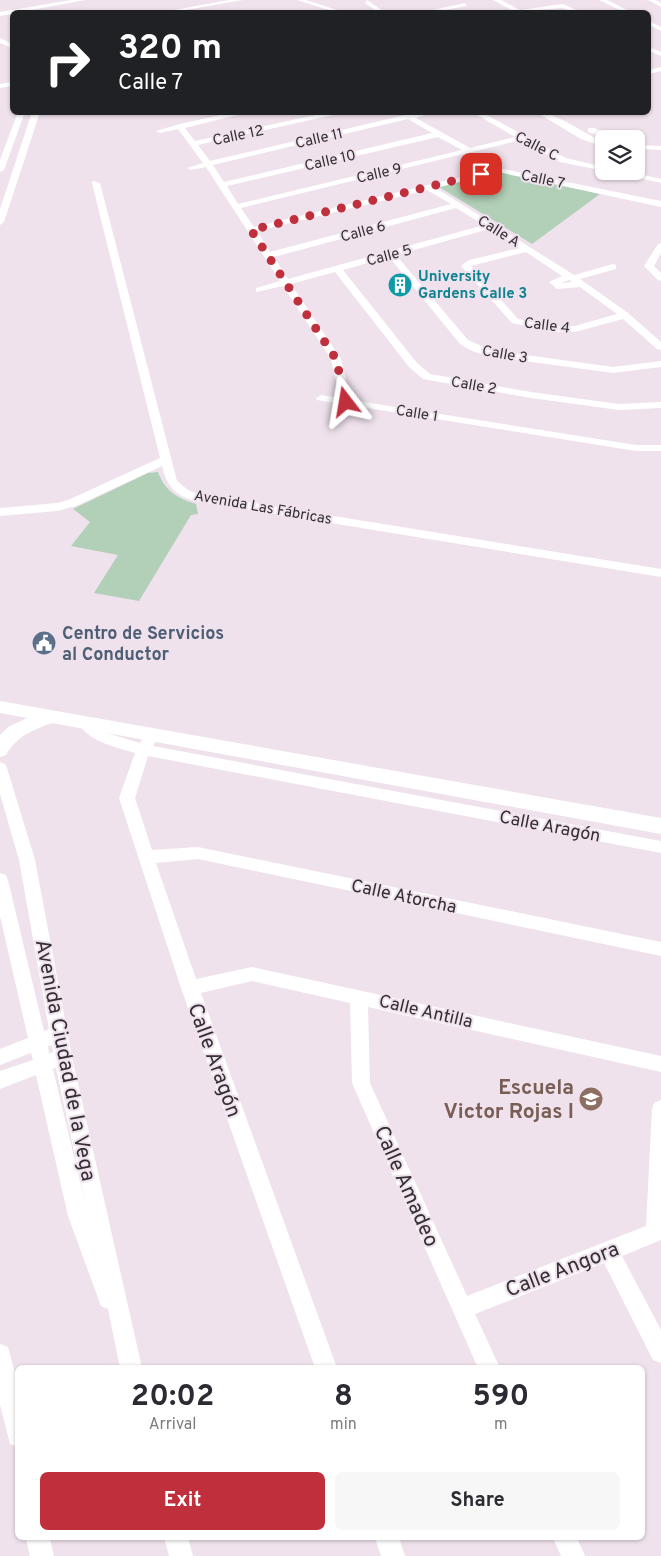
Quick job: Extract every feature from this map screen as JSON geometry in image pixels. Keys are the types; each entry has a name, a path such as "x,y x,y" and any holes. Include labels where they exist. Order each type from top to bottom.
{"main road":[{"path":"0,707 85,723 148,742 661,826"},
{"path":"0,750 3,743 14,732 52,716"}],"street":[{"path":"23,10 82,0"},
{"path":"191,0 203,6"},
{"path":"178,10 240,0"},
{"path":"300,0 333,10"},
{"path":"377,10 366,2 379,0"},
{"path":"496,0 514,10"},
{"path":"602,0 624,10"},
{"path":"651,0 661,5"},
{"path":"437,10 465,5"},
{"path":"533,10 563,6 573,10"},
{"path":"41,7 48,10"},
{"path":"0,170 21,115"},
{"path":"0,222 35,115"},
{"path":"160,132 232,115"},
{"name":"Calle 12","path":"192,144 321,115"},
{"name":"Calle 11","path":"191,168 417,115"},
{"name":"Calle C","path":"480,115 563,160 595,167"},
{"path":"544,115 595,141"},
{"path":"556,115 595,136"},
{"path":"409,117 469,151"},
{"path":"563,120 595,131"},
{"path":"180,126 208,164 336,359 346,402"},
{"name":"Calle 10","path":"221,185 439,134"},
{"name":"Calle 9","path":"236,207 521,138"},
{"path":"645,148 660,149"},
{"path":"645,151 661,157"},
{"path":"3,160 20,160"},
{"name":"Calle 7","path":"251,230 498,170 595,177"},
{"name":"Calle 7","path":"616,180 661,204"},
{"path":"645,180 661,181"},
{"name":"Avenida Las Fábricas","path":"96,183 172,482 184,492 195,497 661,572"},
{"name":"Calle A","path":"429,187 572,277 624,315 661,348"},
{"name":"Calle 6","path":"267,256 458,205"},
{"name":"Calle 5","path":"259,290 492,226"},
{"path":"660,248 649,266 661,278"},
{"name":"Calle 4","path":"528,249 472,262 466,266 515,321 553,329 575,329 624,315"},
{"name":"Calle 3","path":"391,254 464,342 476,349 488,353 613,370 661,364"},
{"path":"582,284 560,287 554,282 613,267"},
{"name":"Calle 2","path":"338,269 413,366 426,377 531,395 619,407 661,405"},
{"name":"Calle 1","path":"321,398 636,448 661,448"},
{"path":"0,512 57,507 72,503 166,460"},
{"name":"Calle Aragón","path":"325,1365 190,988 127,798 148,742 661,847"},
{"name":"Avenida Ciudad de la Vega","path":"0,768 27,860 64,1057 129,1361"},
{"name":"Calle Atorcha","path":"146,856 198,853 661,949"},
{"name":"Avenida Ciudad de la Vega","path":"0,880 36,1043 52,1098 78,1216 129,1361"},
{"name":"Calle Antilla","path":"190,988 252,974 661,1064"},
{"name":"Calle Amadeo","path":"360,997 361,1083 488,1365"},
{"path":"0,1057 60,1033"},
{"path":"0,1080 64,1057"},
{"path":"658,1231 661,1110"},
{"name":"Calle Angora","path":"463,1308 658,1231"},
{"path":"608,1250 661,1352"},
{"path":"1,1365 15,1423"},
{"path":"38,1540 42,1556"},
{"path":"177,1540 181,1556"},
{"path":"388,1540 393,1556"},
{"path":"566,1540 573,1556"}],"green space":[{"path":"499,171 600,194 532,244 439,187"},
{"path":"158,472 164,484 172,493 196,504 198,514 191,515 139,601 94,593 118,555 71,546 90,522 73,509 148,473"}],"place":[{"name":"University Gardens Calle 3","path":"400,285"},
{"name":"Centro de Servicios al Conductor","path":"44,643"},
{"name":"Escuela Victor Rojas I","path":"591,1099"}],"route":[{"path":"346,402 336,359 251,230 481,174"}]}
